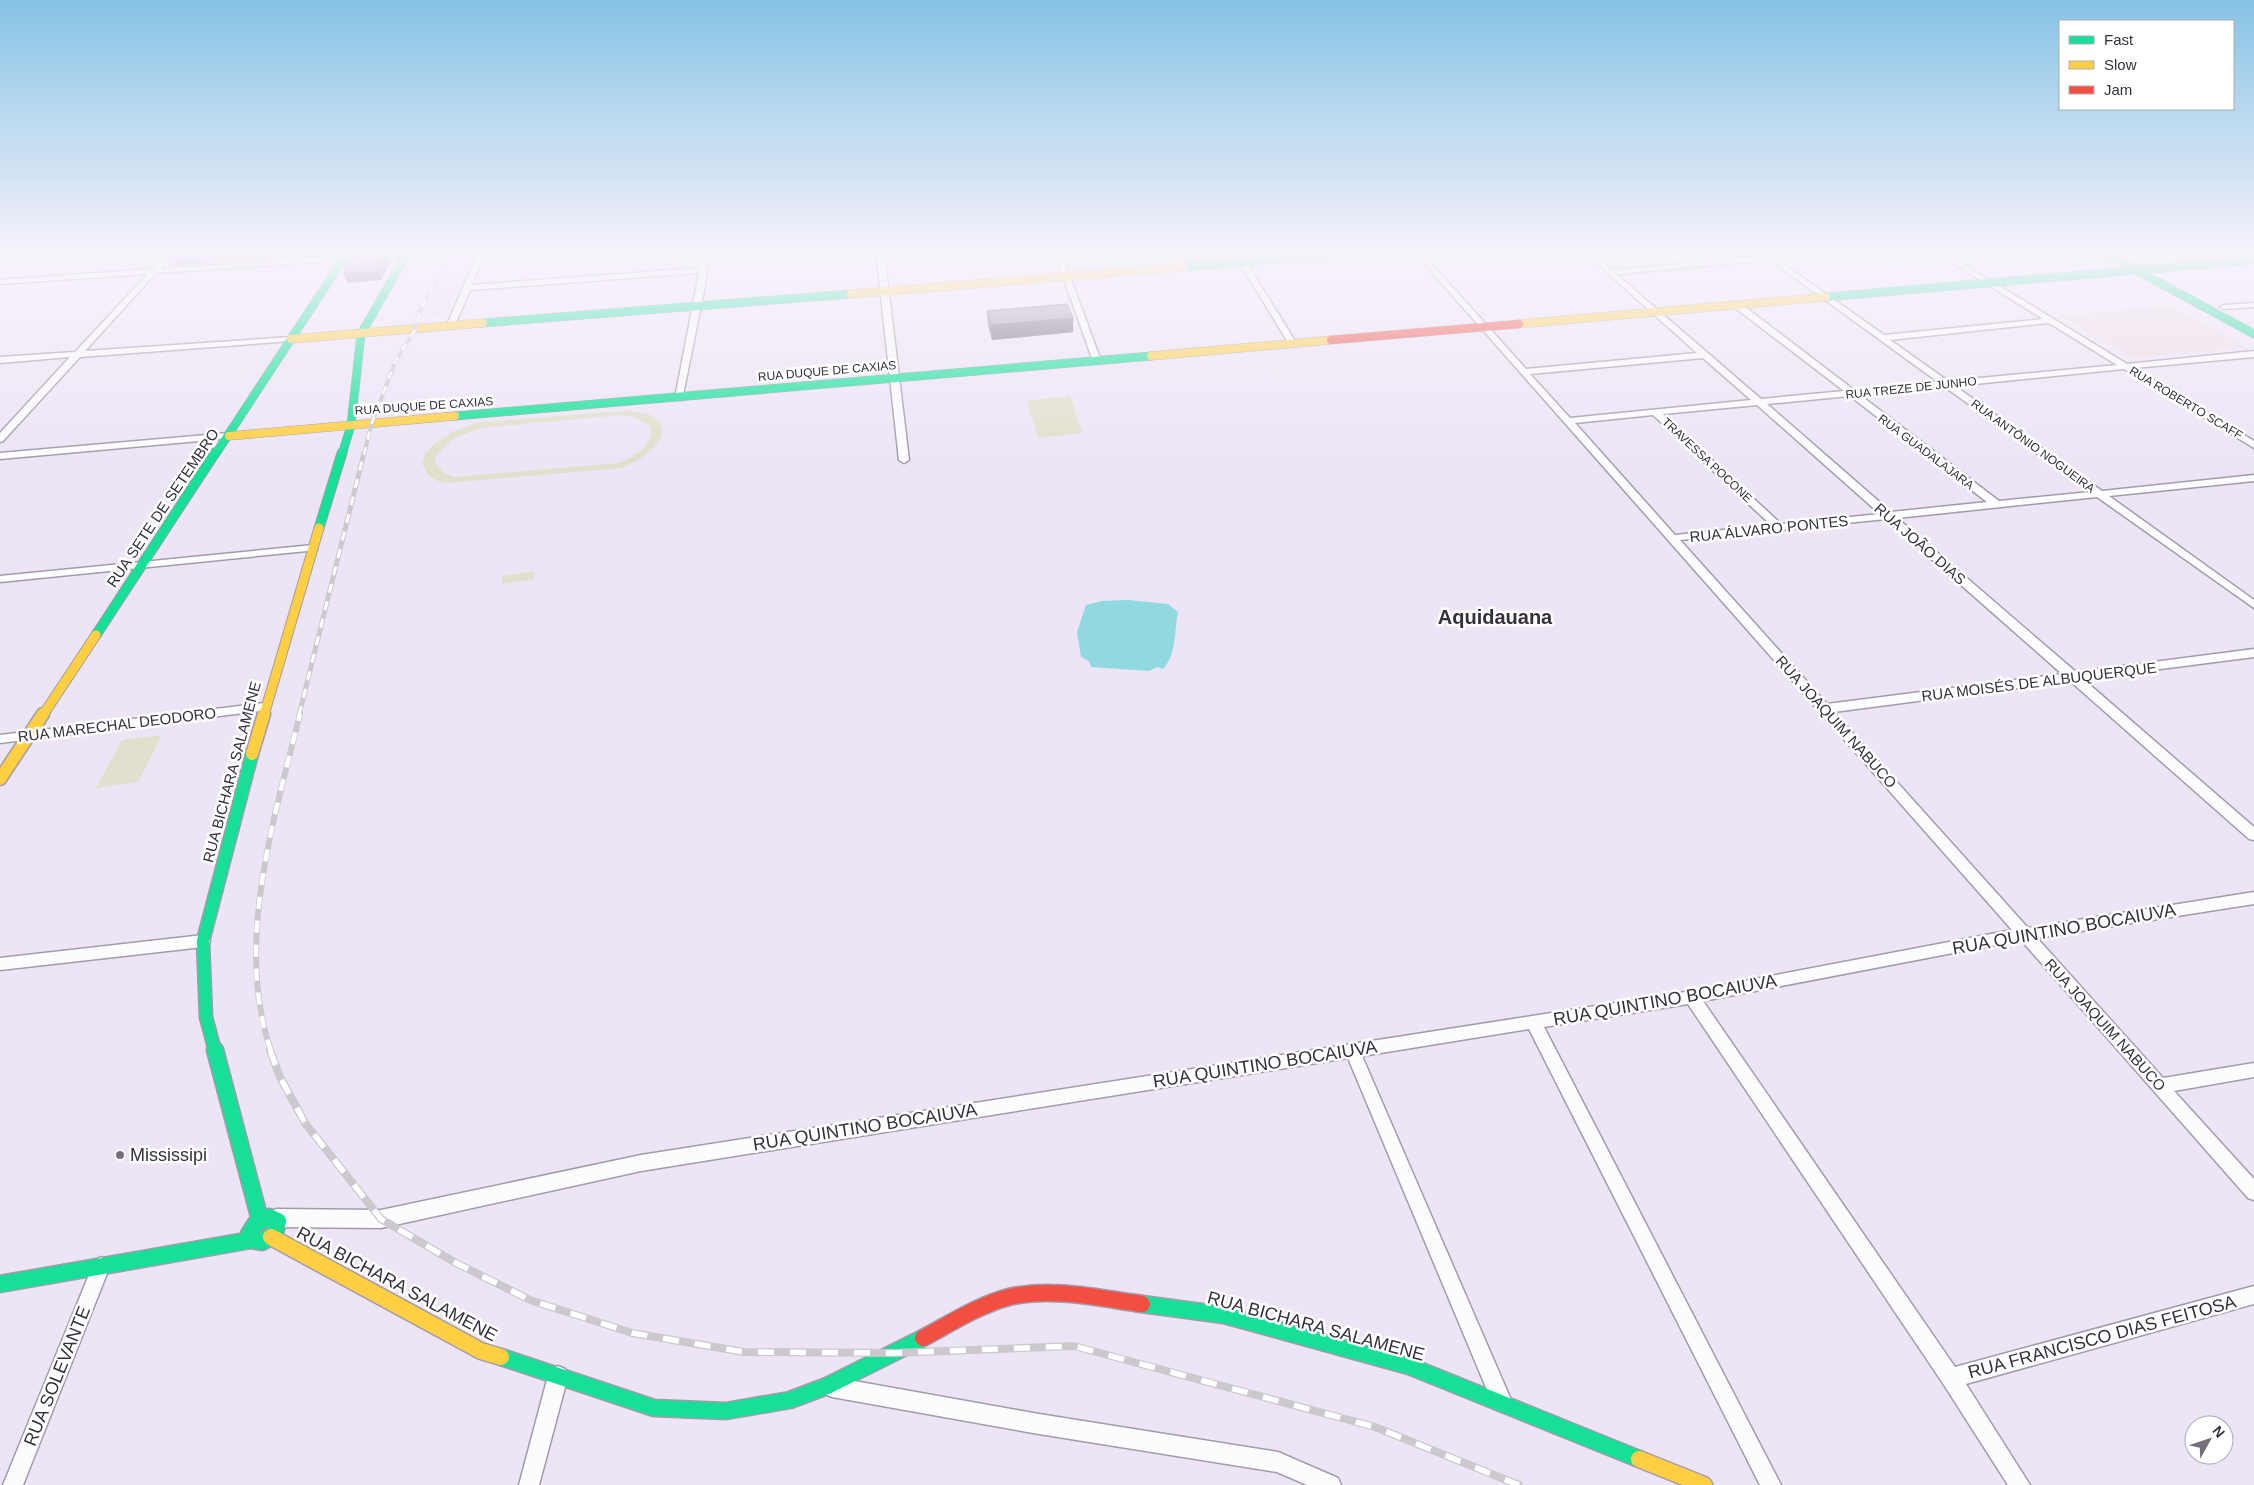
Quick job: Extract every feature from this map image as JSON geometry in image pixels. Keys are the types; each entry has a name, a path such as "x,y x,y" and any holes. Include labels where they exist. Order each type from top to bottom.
{"main road":[{"name":"RUA SETE DE SETEMBRO","path":"0,779 143,565 302,321"},
{"name":"RUA BICHARA SALAMENE","path":"268,1219 206,1017 203,941 264,708 351,425 361,334 368,321"},
{"path":"290,339 520,321"},
{"name":"RUA DUQUE DE CAXIAS","path":"228,436 1549,321"},
{"path":"2230,321 2254,334"},
{"path":"0,1284 251,1240 262,1242 271,1237 279,1225 268,1219 250,1230 251,1240"},
{"name":"RUA BICHARA SALAMENE","path":"271,1237 481,1351 654,1408 726,1411 790,1400 828,1386 984,1307 1020,1295 1079,1294 1224,1315 1409,1366 1704,1485"}],"street":[{"path":"0,438 108,321"},
{"path":"450,327 452,321"},
{"path":"679,398 694,321"},
{"path":"887,321 904,460"},
{"path":"1082,321 1097,362"},
{"path":"1279,321 1293,344"},
{"name":"RUA JOAQUIM NABUCO","path":"1479,321 2254,1192"},
{"name":"RUA JOÃO DIAS","path":"1665,321 2254,835"},
{"name":"RUA GUADALAJARA","path":"1758,321 1997,505"},
{"name":"RUA ANTÔNIO NOGUEIRA","path":"1861,321 2254,606"},
{"path":"1884,338 2047,321"},
{"name":"RUA ROBERTO SCAFF","path":"2050,321 2254,445"},
{"path":"0,360 290,339"},
{"name":"RUA TREZE DE JUNHO","path":"1567,421 2254,354"},
{"path":"1524,372 1703,355"},
{"name":"TRAVESSA POCONE","path":"1656,413 1780,528"},
{"name":"RUA DUQUE DE CAXIAS","path":"0,456 228,436"},
{"name":"RUA ÁLVARO PONTES","path":"1672,538 2254,478"},
{"path":"0,579 313,548"},
{"name":"RUA MOISÉS DE ALBUQUERQUE","path":"1824,709 2254,654"},
{"name":"RUA MARECHAL DEODORO","path":"0,738 264,708"},
{"name":"RUA QUINTINO BOCAIUVA","path":"268,1219 381,1219 641,1163 1692,997 2024,934 2254,898"},
{"path":"0,964 203,941"},
{"path":"1692,997 1951,1378 2020,1485"},
{"path":"1533,1022 1771,1485"},
{"path":"1352,1050 1503,1404"},
{"path":"2160,1086 2254,1070"},
{"name":"RUA SOLEVANTE","path":"13,1485 101,1266"},
{"name":"RUA FRANCISCO DIAS FEITOSA","path":"1951,1378 2254,1295"},
{"path":"529,1485 558,1376"},
{"path":"828,1386 1040,1424 1278,1462 1331,1485"}],"shaded area":[{"path":"2071,321 2199,321 2246,347 2132,358"}],"green space":[{"path":"1070,396 1082,433 1038,438 1027,401"},
{"path":"628,411 652,416 660,423 663,431 660,439 647,454 622,468 447,483 432,477 422,463 425,454 434,444 452,432 475,423","holes":["626,415 637,418 651,427 651,434 642,450 631,458 619,463 456,477 445,474 435,463 436,456 453,439 480,428"]},
{"path":"535,571 534,579 502,584 503,576"},
{"path":"162,735 138,782 96,788 122,740"}],"water":[{"path":"1128,600 1168,604 1178,612 1173,649 1168,663 1163,669 1157,667 1149,671 1091,667 1089,661 1081,657 1077,632 1086,605 1102,601"}],"building":[{"path":"990,321 1034,321 991,325"}],"railway":[{"path":"364,455 371,425 396,360 415,330 417,321"},
{"path":"299,715 364,453"},
{"path":"271,1051 261,1011 256,969 257,926 262,882 270,839 300,714"},
{"path":"270,1050 280,1077 305,1123 381,1219 456,1263 530,1300 632,1333 744,1352 895,1353 1074,1346 1375,1427 1519,1485"}],"traffic: fast":[{"path":"96,635 302,321"},
{"path":"319,528 351,425 361,334 368,321"},
{"path":"483,323 505,321"},
{"path":"2231,321 2254,334"},
{"path":"455,416 1151,356"},
{"path":"252,754 203,941 206,1017 260,1220"},
{"path":"269,1217 278,1221 275,1233 262,1242 251,1240 249,1234 256,1223 269,1217"},
{"path":"0,1284 251,1240"},
{"path":"1142,1304 1224,1315 1409,1366 1639,1459"},
{"path":"501,1357 654,1408 726,1411 790,1400 827,1386 923,1338"}],"traffic: slow":[{"path":"1519,324 1550,321"},
{"path":"291,339 483,323"},
{"path":"1151,356 1331,340"},
{"path":"229,436 455,416"},
{"path":"252,754 319,528"},
{"path":"0,779 96,635"},
{"path":"271,1237 481,1351 501,1357"},
{"path":"1639,1459 1704,1485"}],"traffic: jam":[{"path":"1331,340 1519,324"},
{"path":"923,1338 983,1307 1020,1295 1066,1294 1142,1304"}],"place":[{"name":"Mississipi","path":"120,1155"}],"district":[{"name":"Aquidauana","path":"1495,617"}]}
